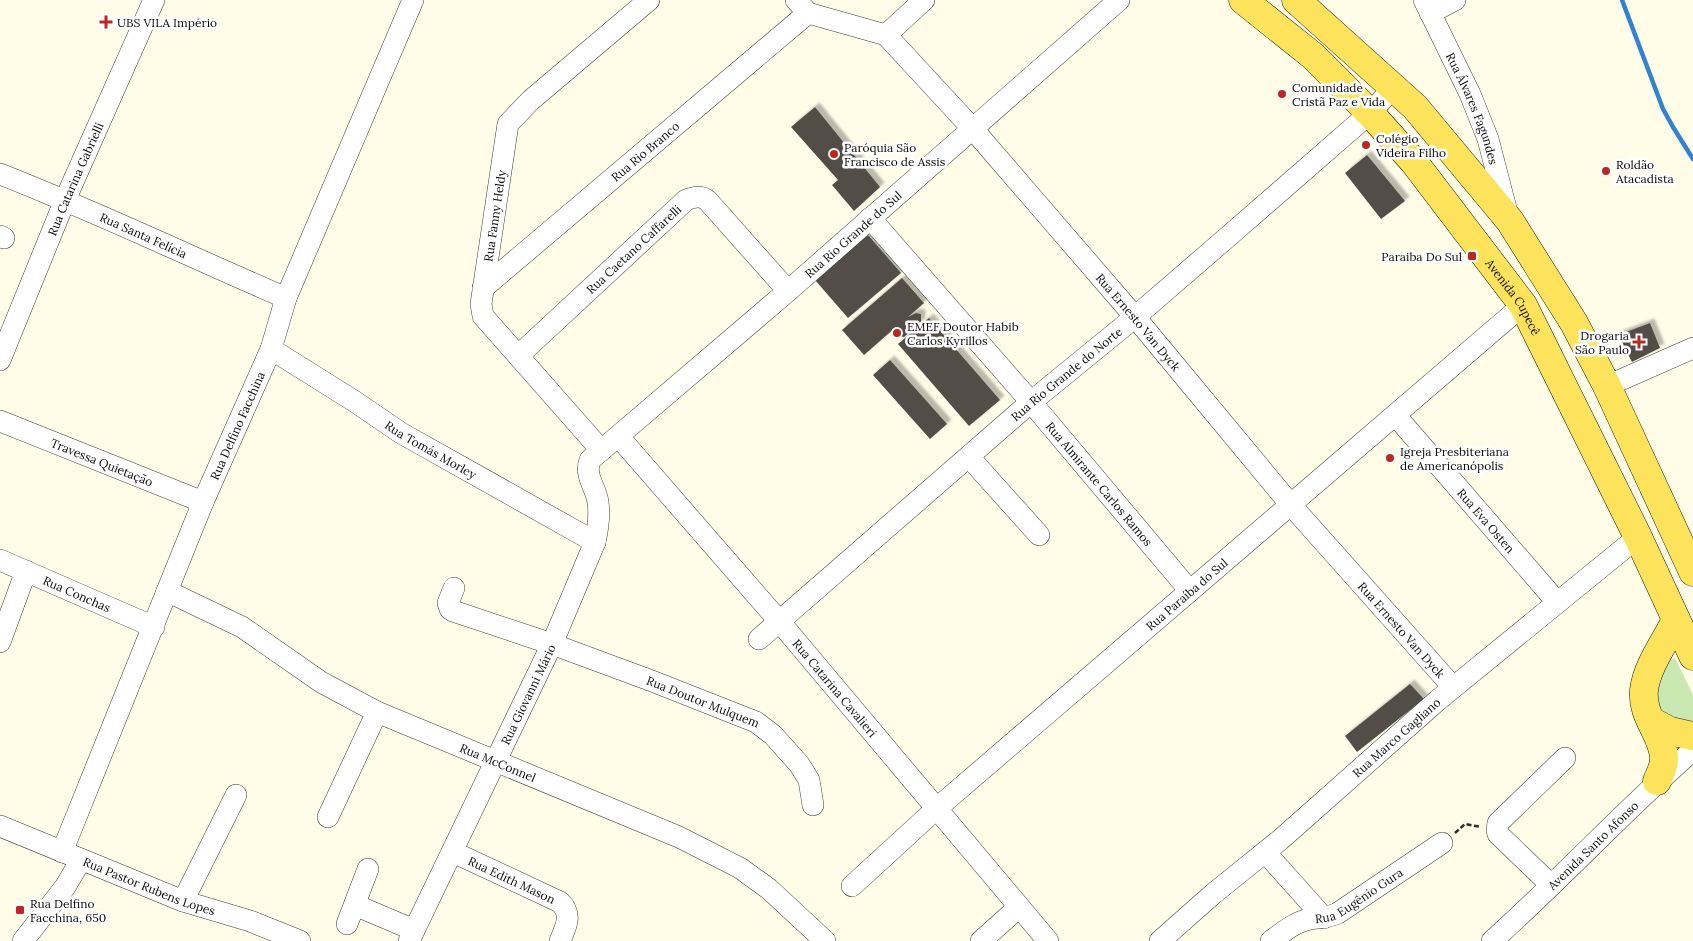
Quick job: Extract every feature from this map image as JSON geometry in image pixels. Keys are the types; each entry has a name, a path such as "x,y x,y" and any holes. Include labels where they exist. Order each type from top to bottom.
{"main road":[{"name":"Avenida Cupecê","path":"1243,0 1313,56 1370,113 1414,162 1523,305 1638,537 1693,656"},
{"path":"1296,0 1415,107 1510,221 1574,323 1607,386 1693,572"},
{"path":"1657,781 1664,762 1664,754 1645,711 1646,684 1654,662 1676,620"},
{"path":"1651,722 1670,731 1693,736"}],"street":[{"name":"Rua Catarina Gabrielli","path":"0,360 65,200 154,0"},
{"name":"Rua Delfino Facchina","path":"23,941 65,887 71,856 167,591 203,502 271,349 286,298 413,0"},
{"name":"Rua Fanny Heldy","path":"601,450 483,316 481,304 508,124 531,100 649,0"},
{"name":"Rua Rio Grande do Sul","path":"587,468 590,460 601,450 619,437 788,291 1119,0"},
{"path":"1427,6 1455,0"},
{"path":"802,7 886,35 914,4"},
{"name":"Rua Álvares Fagundes","path":"1427,6 1470,94 1488,139 1510,221"},
{"name":"Rua Rio Branco","path":"483,288 802,7"},
{"name":"Rua Ernesto Van Dyck","path":"886,35 972,128 1135,317 1290,504 1453,687"},
{"name":"Rua Rio Grande do Norte","path":"759,639 1031,402 1135,317 1370,113 1394,87"},
{"name":"Rua Santa Felícia","path":"0,174 65,200 286,298"},
{"name":"Rua Caetano Caffarelli","path":"519,355 686,200 692,198 704,198 708,201 788,291"},
{"name":"Rua Almirante Carlos Ramos","path":"870,218 1031,402 1190,591"},
{"name":"Rua Paraíba do Sul","path":"852,886 936,809 1523,305"},
{"path":"1607,386 1693,348"},
{"name":"Rua Tomás Morley","path":"271,349 401,433 596,542"},
{"name":"Rua Eva Osten","path":"1396,416 1557,602"},
{"name":"Travessa Quietação","path":"0,421 203,502"},
{"name":"Rua Catarina Cavalieri","path":"619,437 779,621 1048,941"},
{"path":"969,457 1039,534"},
{"name":"Rua Giovanni Mário","path":"412,936 552,644 596,542 599,525 598,500 587,468"},
{"name":"Rua Marco Gagliano","path":"1160,941 1213,894 1265,852 1453,687 1638,537"},
{"name":"Rua Conchas","path":"0,560 154,626"},
{"path":"0,642 26,571"},
{"name":"Rua Doutor Mulquem","path":"454,588 448,604 453,611 552,644 756,722 773,735 800,764 809,780 813,805"},
{"name":"Rua McConnel","path":"167,591 242,627 320,682 377,712 679,837 740,868 769,889 824,940"},
{"path":"328,817 377,712"},
{"name":"Avenida Santo Afonso","path":"1492,941 1657,781 1693,750"},
{"path":"1551,885 1496,830 1498,823 1566,758"},
{"path":"183,901 236,795"},
{"name":"Rua Pastor Rubens Lopes","path":"0,826 183,901 250,921 300,941"},
{"name":"Rua Eugênio Gura","path":"1271,941 1296,923 1324,918 1338,913 1442,843"},
{"name":"Rua Edith Mason","path":"453,852 560,902 566,908 568,917 560,941"},
{"path":"1265,852 1324,918"},
{"path":"368,869 351,914 412,936"},
{"path":"981,941 1019,907"},
{"path":"1518,941 1523,913"}],"path":[{"path":"1442,843 1465,824 1496,830"}],"green space":[{"path":"1675,658 1693,695 1693,730 1662,723 1653,691 1668,661"}],"building":[{"name":"Paróquia São Francisco de Assis","path":"815,107 880,187 854,211 832,185 838,180 791,127"},
{"path":"1367,155 1405,201 1381,219 1345,173"},
{"path":"868,235 901,273 848,318 815,280"},
{"path":"902,278 924,303 908,317 916,313 921,314 921,322 904,337 897,336 896,327 864,355 842,330"},
{"path":"929,318 1000,400 969,426 898,344"},
{"name":"Drogaria São Paulo","path":"1650,323 1660,348 1632,362 1618,335"},
{"path":"890,360 947,424 930,439 873,375"},
{"path":"1410,684 1424,699 1357,752 1345,736"}],"waterway":[{"path":"1622,0 1663,109 1693,159"}],"place":[{"name":"UBS VILA Império","path":"106,22"},
{"name":"Comunidade Cristã Paz e Vida","path":"1282,94"},
{"name":"Colégio Videira Filho","path":"1366,145"},
{"name":"Paróquia São Francisco de Assis","path":"834,154"},
{"name":"Roldão Atacadista","path":"1606,171"},
{"name":"Paraiba Do Sul","path":"1472,256"},
{"name":"EMEF Doutor Habib Carlos Kyrillos","path":"897,333"},
{"name":"Drogaria São Paulo","path":"1639,342"},
{"name":"Igreja Presbiteriana de Americanópolis","path":"1390,458"},
{"name":"Rua Delfino Facchina, 650","path":"20,910"}]}
